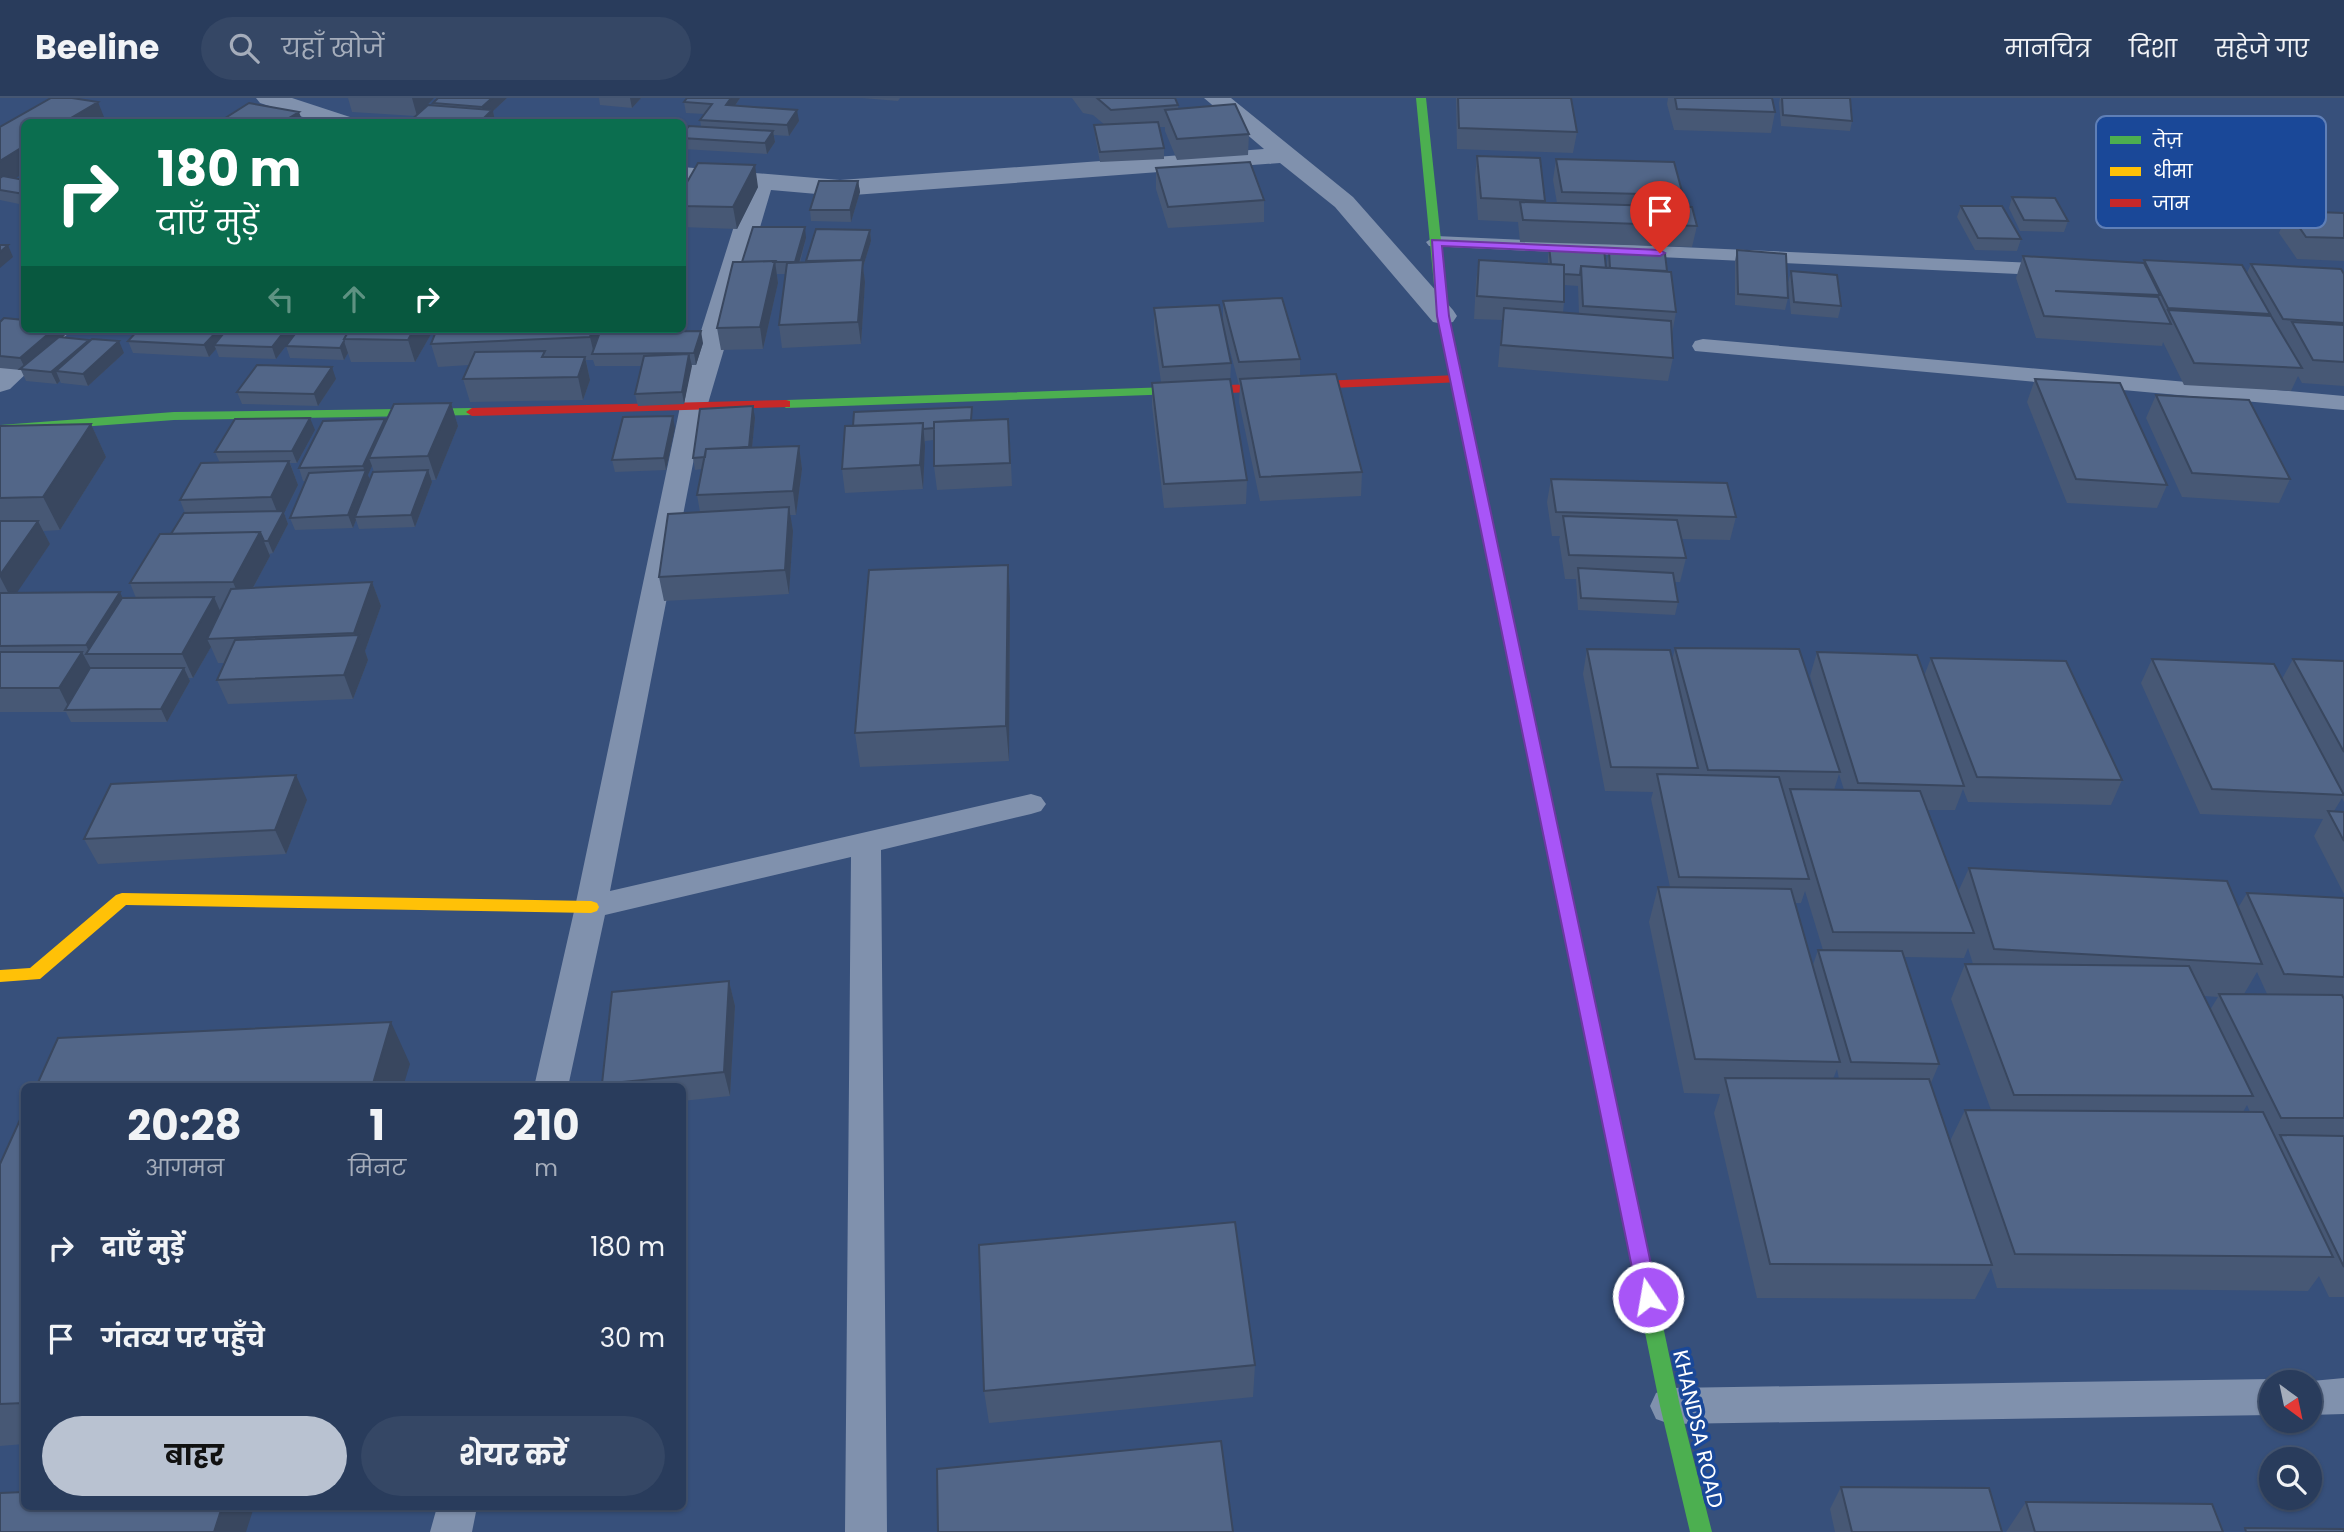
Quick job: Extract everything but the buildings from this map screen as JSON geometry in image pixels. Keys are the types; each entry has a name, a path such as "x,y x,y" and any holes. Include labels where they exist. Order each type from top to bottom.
{"street":[{"path":"268,98 332,119"},
{"path":"1216,98 1344,202 1443,316"},
{"name":"KHANDSA ROAD","path":"1421,98 1443,316 1670,1406 1701,1532"},
{"path":"686,175 840,188 1285,155"},
{"path":"692,407 761,182"},
{"path":"0,383 55,333"},
{"path":"0,429 174,416 1036,398 1457,379"},
{"path":"0,976 34,974 122,899 591,907"}],"lane":[{"path":"1436,242 2078,271"},
{"path":"1703,346 2344,403"},
{"path":"552,1083 591,907 692,407"},
{"path":"591,907 1031,804"},
{"path":"866,843 866,1532"},
{"path":"2322,1396 2344,1396"},
{"path":"1670,1406 2259,1397"},
{"path":"451,1532 456,1510"}],"traffic: fast":[{"path":"1421,98 1443,316 1497,576"},
{"path":"786,404 1229,389"},
{"path":"0,429 174,416 472,412"},
{"path":"1620,1166 1670,1406 1701,1532"}],"traffic: slow":[{"path":"1497,576 1620,1166"},
{"path":"0,976 34,974 122,899 591,907"}],"traffic: jam":[{"path":"1229,389 1457,379"},
{"path":"472,412 786,404"}],"route":[{"path":"1648,1297 1443,316 1436,242 1660,253"}]}
